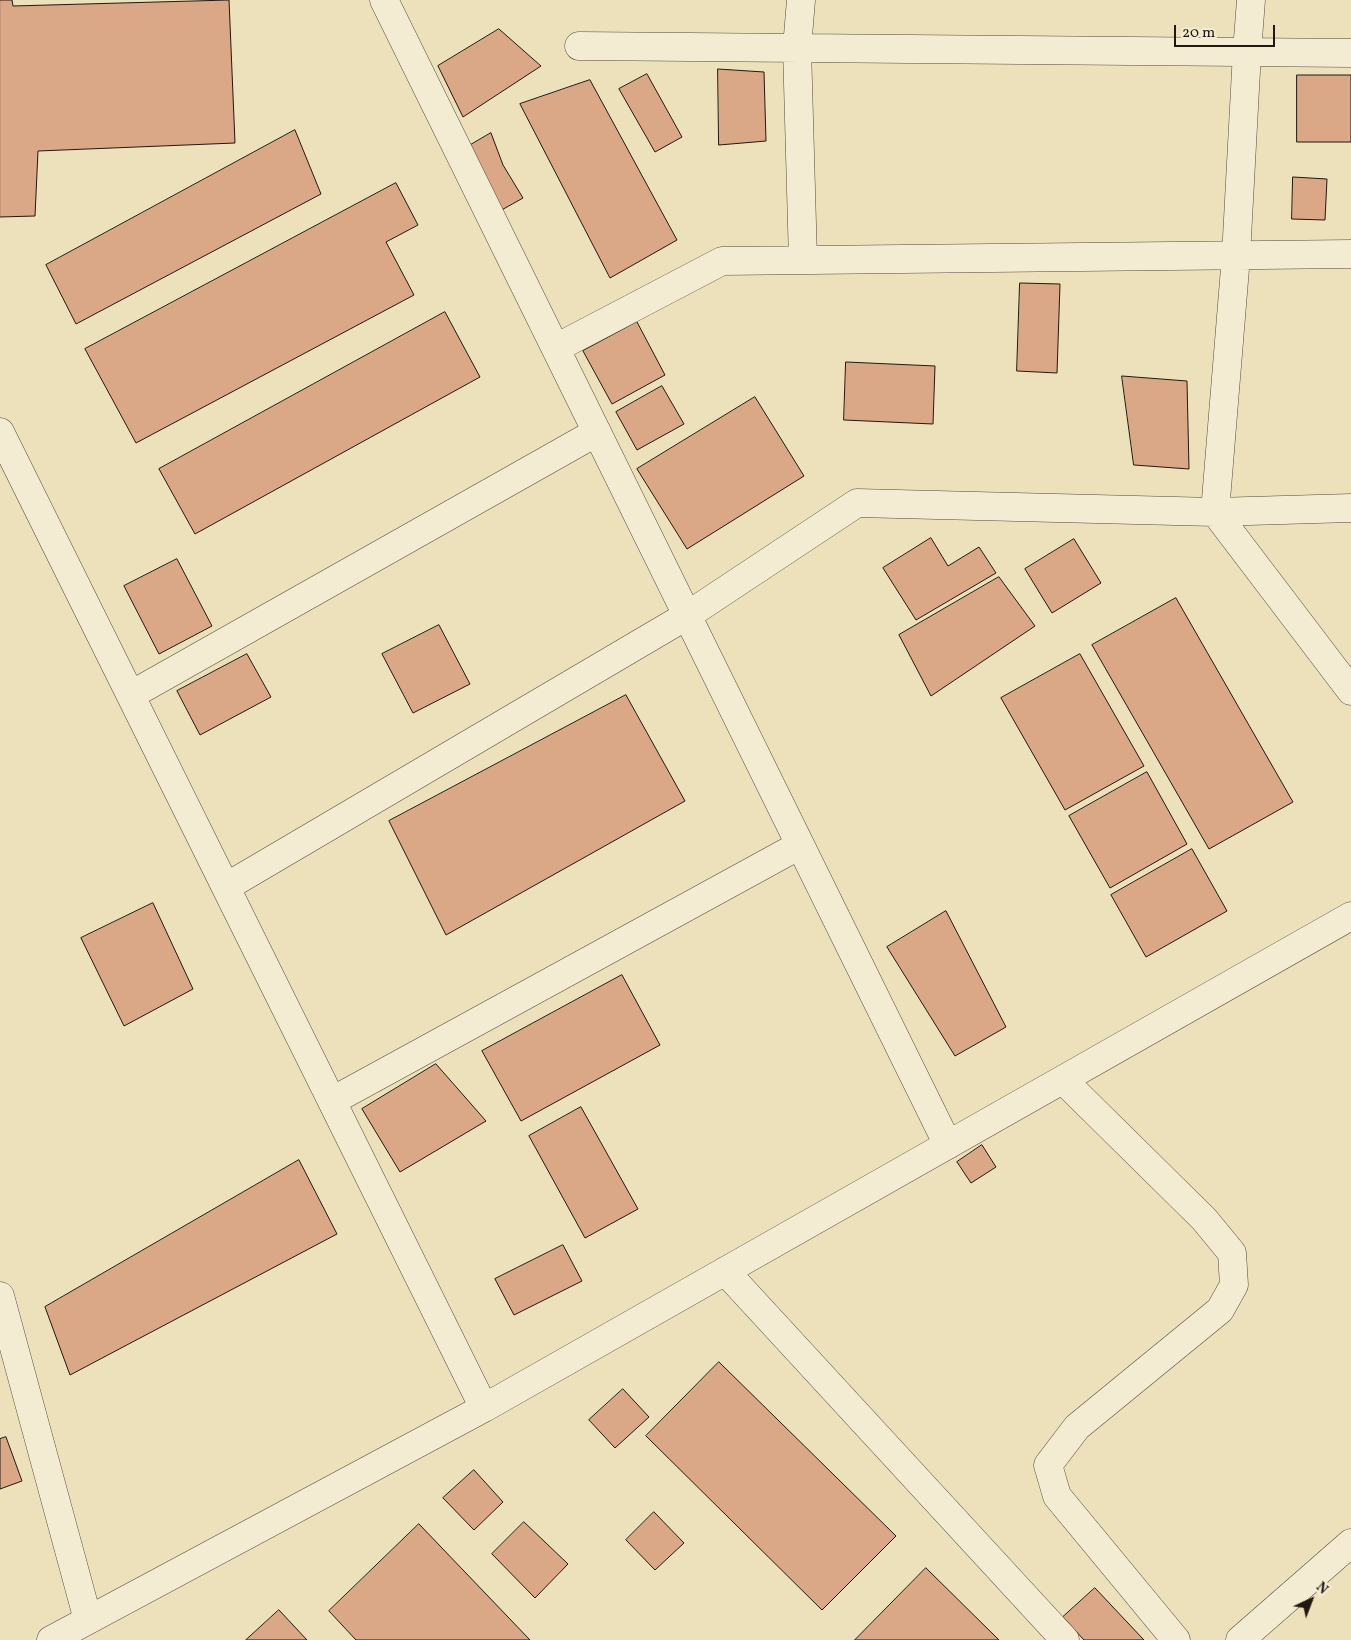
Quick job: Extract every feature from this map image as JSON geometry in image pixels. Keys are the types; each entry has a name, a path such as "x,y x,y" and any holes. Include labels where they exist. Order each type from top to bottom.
{"street":[{"path":"384,0 948,1145"},
{"path":"801,0 797,48 803,260"},
{"path":"1251,0 1236,256 1215,512 1351,691"},
{"path":"579,46 1351,53"},
{"path":"556,348 722,261 1351,254"},
{"path":"0,432 484,1408"},
{"path":"131,695 597,432"},
{"path":"226,887 688,615 858,503 1215,512 1351,508"},
{"path":"332,1101 800,845"},
{"path":"51,1640 484,1408 1351,916"},
{"path":"1064,1080 1204,1219 1232,1252 1234,1285 1220,1310 1077,1427 1048,1465 1057,1496 1176,1640"},
{"path":"725,1271 1065,1640"},
{"path":"0,1296 88,1620"},
{"path":"1240,1640 1351,1543"}],"building":[{"path":"0,0 12,0 13,6 229,0 235,143 38,151 35,216 0,217"},
{"path":"499,29 541,66 463,117 438,66"},
{"path":"718,69 764,72 766,141 719,145"},
{"path":"647,74 682,137 655,152 619,89"},
{"path":"1297,75 1351,75 1351,142 1297,142"},
{"path":"590,80 677,240 610,278 520,104"},
{"path":"295,130 321,194 76,324 46,265"},
{"path":"491,133 503,165 523,198 498,212 462,150"},
{"path":"1293,177 1327,179 1325,220 1292,219"},
{"path":"396,183 418,225 386,242 414,295 136,443 85,349"},
{"path":"1020,283 1060,284 1057,373 1017,371"},
{"path":"445,312 480,377 195,534 159,469"},
{"path":"637,322 665,375 612,404 583,351"},
{"path":"846,362 935,366 933,424 844,420"},
{"path":"1122,376 1187,381 1189,469 1134,465"},
{"path":"662,386 684,424 637,450 616,412"},
{"path":"755,397 804,476 687,549 637,469"},
{"path":"931,538 948,566 979,547 996,573 916,620 883,568"},
{"path":"1074,539 1101,583 1052,613 1025,569"},
{"path":"177,559 212,626 159,654 124,586"},
{"path":"999,577 1035,626 931,696 899,635"},
{"path":"1176,598 1293,802 1209,849 1092,645"},
{"path":"439,625 470,684 413,713 382,654"},
{"path":"247,654 271,697 200,735 177,691"},
{"path":"1080,654 1144,766 1065,810 1001,698"},
{"path":"626,695 685,801 446,935 389,821"},
{"path":"1147,772 1187,844 1110,888 1069,816"},
{"path":"1192,849 1227,911 1146,957 1111,895"},
{"path":"153,903 193,989 124,1026 81,938"},
{"path":"946,911 1006,1027 955,1056 887,947"},
{"path":"622,975 660,1045 521,1121 482,1051"},
{"path":"436,1064 486,1121 400,1172 362,1109"},
{"path":"581,1107 638,1209 585,1238 529,1136"},
{"path":"982,1145 996,1167 971,1183 957,1162"},
{"path":"299,1160 337,1234 70,1375 45,1307"},
{"path":"563,1245 582,1281 514,1315 495,1279"},
{"path":"719,1362 896,1536 822,1610 646,1436"},
{"path":"623,1389 649,1417 615,1448 589,1420"},
{"path":"6,1437 22,1481 0,1489 0,1439"},
{"path":"474,1470 503,1502 474,1530 443,1498"},
{"path":"654,1512 684,1543 655,1570 626,1540"},
{"path":"524,1522 568,1564 535,1598 492,1554"},
{"path":"419,1524 530,1640 356,1640 329,1611"},
{"path":"926,1568 999,1640 855,1640"},
{"path":"1095,1588 1144,1640 1084,1640 1063,1617"},
{"path":"279,1610 307,1640 246,1640"}]}
